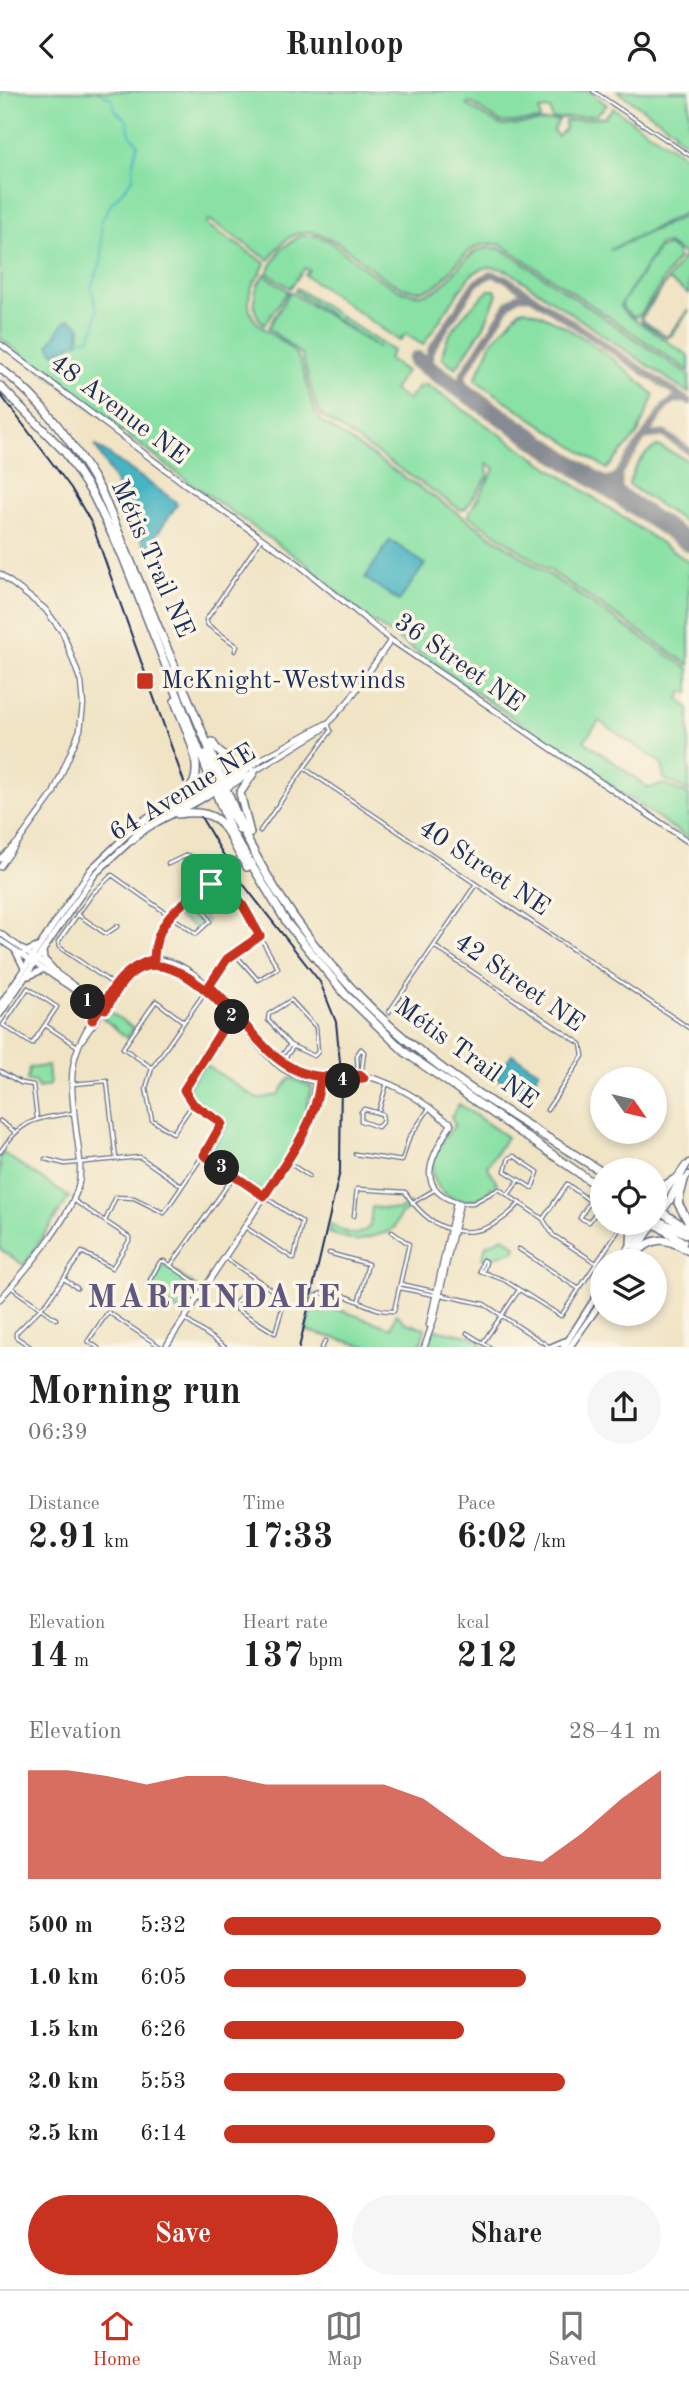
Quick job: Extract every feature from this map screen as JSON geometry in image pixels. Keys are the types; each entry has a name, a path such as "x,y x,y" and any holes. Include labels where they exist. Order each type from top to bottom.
{"main road":[{"name":"Métis Trail NE","path":"0,368 51,416 73,445 102,493 200,721 231,831 268,896 329,977 394,1042 439,1079 590,1181"},
{"name":"Métis Trail NE","path":"0,386 65,452 81,473 123,557 198,744 262,866 293,916 332,968 393,1030 446,1072 590,1164"},
{"path":"131,830 188,792 195,780 195,761 168,673"},
{"path":"200,721 223,757 230,762 258,761"},
{"path":"132,840 148,827 220,787 258,761"},
{"path":"254,772 242,787 240,803 262,866"},
{"name":"64 Avenue NE","path":"0,1014 90,869 131,830 220,787"},
{"name":"64 Avenue NE","path":"0,1005 24,969 43,951 95,874 132,840 220,787"},
{"path":"178,814 200,811 216,818 268,896"},
{"path":"25,952 43,943"},
{"path":"43,951 44,959 55,971"},
{"path":"16,952 24,963 24,969"},
{"path":"22,982 42,969"},
{"path":"687,1177 678,1203 689,1223"},
{"path":"667,1186 675,1179"},
{"path":"667,1220 689,1230"},
{"path":"667,1222 689,1235"},
{"path":"667,1226 689,1249"},
{"path":"631,1235 631,1244"},
{"path":"628,1249 637,1235"},
{"path":"640,1249 657,1239 670,1240 689,1249"},
{"path":"563,1347 590,1305"},
{"path":"569,1347 590,1318"},
{"path":"551,1347 559,1346 572,1333"}],"street":[{"path":"593,91 689,155"},
{"name":"48 Avenue NE","path":"0,344 215,505"},
{"name":"36 Street NE","path":"215,505 262,538 391,640 689,842"},
{"path":"235,651 237,646 208,625 206,620 262,538"},
{"path":"0,575 37,602 57,625 69,648 83,698 80,730 62,774 45,806 0,867"},
{"name":"64 Avenue NE","path":"220,787 254,772 303,743 328,723 350,699 391,640"},
{"path":"260,831 331,731 328,723"},
{"name":"64 Avenue NE","path":"258,761 328,723"},
{"name":"40 Street NE","path":"304,768 689,1028"},
{"path":"0,859 20,839"},
{"path":"168,863 187,855 192,856 211,884"},
{"path":"116,987 59,947 58,942 103,881 112,875 196,934 210,924 194,894"},
{"path":"154,962 155,942 170,915 194,894 219,879 235,894 278,968 258,980 234,953"},
{"path":"389,1012 476,884"},
{"path":"77,914 106,934 118,926"},
{"path":"0,933 42,969 103,1007"},
{"path":"193,1104 173,1133 152,1120 146,1088 152,1067 234,953 260,936"},
{"path":"0,940 16,952 55,971 103,1007"},
{"name":"42 Street NE","path":"434,946 581,1045 583,1056 547,1110"},
{"path":"77,1046 116,987 133,972 154,962 207,988 280,1062 301,1079 360,1078 387,1083 430,1107 450,1122 430,1161 436,1189 458,1203 484,1199 496,1189 543,1219 554,1235 590,1259"},
{"path":"28,988 57,1007 45,1025 32,1044 3,1024 28,988"},
{"path":"83,997 93,1010 92,1020"},
{"path":"291,1000 316,1027 318,1052 314,1056 291,1046 268,1020 270,1014 291,1000"},
{"path":"152,1067 123,1048 156,1001 184,1022"},
{"path":"0,1299 12,1288 73,1200 78,1188 80,1163 72,1063 77,1046 103,1007"},
{"path":"105,1221 116,1197 134,1198 164,1213 204,1155 222,1123 186,1097 187,1083 222,1030 236,1018"},
{"path":"45,1025 77,1046"},
{"path":"280,1062 291,1046"},
{"path":"360,1049 364,1052 360,1078 357,1055 360,1049"},
{"path":"0,1071 21,1083 33,1085 37,1118"},
{"path":"98,1347 88,1341 108,1311 164,1347 299,1145 310,1117 318,1079"},
{"path":"72,1084 107,1081 116,1159"},
{"path":"378,1111 387,1083"},
{"path":"355,1154 402,1161 409,1139 430,1107"},
{"path":"364,1109 378,1111 384,1117 378,1127 360,1118 364,1109"},
{"path":"0,1152 14,1131 37,1118 74,1113"},
{"path":"0,1121 14,1131"},
{"path":"204,1155 302,1222 294,1259 245,1227"},
{"path":"510,1156 539,1174 530,1189 518,1181 505,1171 510,1156"},
{"path":"46,1159 60,1164 140,1157 182,1186"},
{"path":"667,1194 689,1160"},
{"path":"667,1197 689,1160"},
{"path":"287,1162 309,1176"},
{"path":"171,1265 234,1176"},
{"path":"667,1202 687,1177"},
{"path":"508,1195 518,1181"},
{"path":"543,1219 566,1185 590,1201 580,1218 590,1221"},
{"path":"354,1216 357,1189 405,1192 427,1219 452,1231 491,1227 520,1203"},
{"path":"412,1203 436,1189"},
{"path":"32,1347 16,1337 16,1333 41,1309 85,1251 114,1267 129,1237 73,1200"},
{"path":"424,1347 458,1203"},
{"path":"319,1294 346,1295 392,1312 409,1244 392,1232"},
{"path":"519,1249 579,1289"},
{"path":"329,1254 368,1264 359,1300"},
{"path":"224,1257 285,1299 275,1333 236,1309 234,1304 254,1278"},
{"path":"151,1295 148,1284 160,1262 171,1265 202,1287"},
{"path":"483,1272 519,1290 560,1316 590,1272"},
{"path":"64,1279 77,1288"},
{"path":"400,1286 484,1304 551,1347"},
{"path":"12,1288 56,1319"},
{"path":"484,1341 519,1290"},
{"path":"183,1318 226,1347"},
{"path":"467,1332 491,1347"},
{"path":"322,1347 326,1341"}],"green space":[{"path":"0,91 589,91 607,105 596,115 552,119 550,109 539,110 540,120 502,123 469,102 467,105 502,126 559,120 553,131 558,136 565,129 565,121 605,117 613,108 689,159 689,211 610,250 689,214 689,258 668,244 660,244 620,306 625,313 689,356 689,371 502,245 485,244 473,249 435,286 423,290 408,289 390,281 320,234 303,232 286,240 269,260 213,222 209,220 206,224 265,263 250,292 249,305 252,315 266,330 293,350 299,359 313,406 321,421 689,669 689,693 683,691 679,699 689,709 689,791 664,779 662,764 599,721 584,741 649,788 664,784 689,795 689,839 363,615 306,564 178,474 0,338"},
{"path":"617,91 689,91 689,144 673,134 675,131"},
{"path":"300,236 317,236 329,241 379,278 410,293 425,294 437,289 465,259 476,252 488,248 504,250 689,375 689,393 508,271 497,268 483,269 469,277 423,345 405,334 400,341 305,275 309,270 305,268 290,288 267,273 281,249"},
{"path":"668,246 677,252 678,258 640,315 634,317 623,309 622,303 659,248"},
{"path":"684,257 689,260 689,294 668,280 641,319 667,337 689,310 667,338 642,322 640,318"},
{"path":"264,274 288,291 264,325 256,313 254,300"},
{"path":"297,288 393,351 388,359 406,371 393,390 408,400 420,386 427,385 689,562 689,665 468,515 495,468 487,463 488,476 465,509 461,510 322,416 315,403 302,355 268,328 290,292 379,348 295,291"},
{"path":"489,290 495,290 497,294 484,326 456,368 442,358 444,348 459,321"},
{"path":"525,309 559,324 594,345 654,395 637,435 607,469 475,380 492,342 520,310"},
{"path":"658,446 689,461 689,525 629,485 639,462"},
{"path":"191,898 207,921 199,930 176,916 178,909"},
{"path":"108,1011 134,1028 127,1038 103,1018"},
{"path":"204,1064 258,1099 278,1095 290,1078 312,1087 299,1138 265,1190 261,1192 209,1155 227,1126 226,1122 189,1097 189,1086"},
{"path":"48,1066 50,1085 38,1088 35,1082 27,1081 29,1068"},
{"path":"459,1104 507,1137 487,1166 497,1183 483,1196 463,1201 446,1195 435,1181 433,1173 436,1153 455,1125 451,1117"},
{"path":"3,1153 69,1197 24,1265 0,1249 0,1157"},
{"path":"409,1203 412,1207 400,1215 394,1228 388,1232 356,1241 329,1233 331,1224 351,1234 360,1233 370,1226 372,1207 399,1210"},
{"path":"504,1237 516,1246 515,1250 487,1260 482,1258 486,1245"},
{"path":"165,1265 197,1287 182,1314 156,1297 152,1287 156,1275"},
{"path":"314,1294 317,1297 314,1312 340,1310 391,1328 396,1314 406,1323 425,1328 420,1347 370,1347 306,1331"},
{"path":"433,1329 471,1336 483,1343 479,1347 427,1347"}],"water":[{"path":"70,319 80,326 79,341 54,353 49,345 64,322"},
{"path":"95,445 177,505 146,550 126,502"},
{"path":"390,540 425,564 399,601 365,578"},
{"path":"512,1054 539,1071 526,1095 496,1078"}],"waterway":[{"path":"103,94 112,99 115,110 127,121 130,134 138,144 133,163"},
{"path":"79,339 88,339 95,328 97,309 91,288 102,259 101,221 111,204 133,179 133,166"}],"taxiway":[{"path":"458,387 434,368 430,351 475,283 492,274 505,278 689,402"},
{"path":"497,412 469,393 463,381 463,374 509,303 518,296 530,296"},
{"path":"578,467 600,481 615,478 665,407 674,400 683,400"},
{"path":"646,436 664,434 689,451"},
{"path":"619,475 619,494 647,513"}],"runway":[{"path":"417,360 689,543"}],"tram line":[{"path":"0,394 71,488 92,524 184,782"},
{"path":"201,817 233,871 320,982 336,1022 341,1072 340,1171 299,1347"}],"place":[{"name":"McKnight-Westwinds","path":"145,681"}],"district":[{"name":"MARTINDALE","path":"215,1298"}],"route":[{"path":"211,884 178,905 160,930 155,942 154,959 138,963 123,975 100,1008 83,997 92,1007 92,1020 100,1008 106,1009 133,972 154,965 164,966 206,991 229,1013 234,1020 222,1030 184,1090 186,1097 193,1104 222,1123 204,1155 264,1196 299,1145 314,1111 320,1082 364,1078 361,1075 322,1077 296,1071 277,1058 224,998 209,986 227,959 260,936 235,894 223,881 219,879 211,884"}]}
